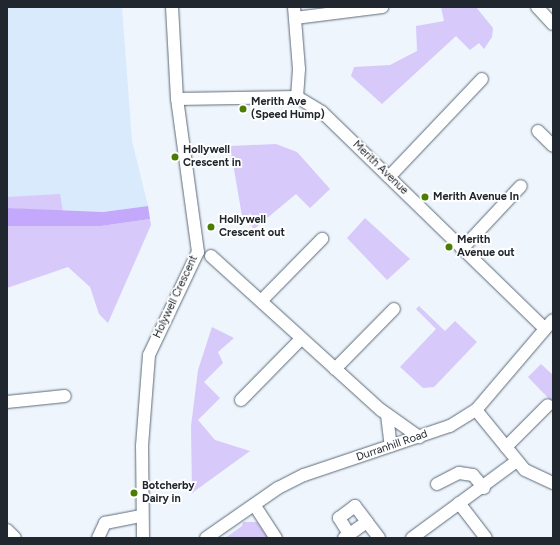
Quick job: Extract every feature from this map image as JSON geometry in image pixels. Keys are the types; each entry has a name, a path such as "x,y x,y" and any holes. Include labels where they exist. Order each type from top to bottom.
{"street":[{"name":"Holywell Crescent","path":"143,538 141,516 149,355 198,252 176,99 172,7"},
{"path":"176,99 298,97 294,13 382,7"},
{"path":"537,7 553,24"},
{"path":"389,177 482,79"},
{"name":"Merith Avenue","path":"298,97 322,112 462,249 549,325"},
{"path":"538,131 553,146"},
{"path":"462,249 521,186"},
{"path":"262,300 322,239"},
{"path":"212,256 262,300 301,339 387,415 419,437"},
{"path":"335,369 394,309"},
{"name":"Durranhill Road","path":"206,538 255,506 278,488 304,475 450,426 476,410 549,325"},
{"path":"241,400 301,339"},
{"path":"7,402 65,396"},
{"path":"506,447 548,405"},
{"path":"476,410 525,470 553,483"},
{"path":"387,415 391,446"},
{"path":"412,538 459,503 484,488 517,461"},
{"path":"437,484 459,473 473,475 484,488"},
{"path":"459,503 486,538"},
{"path":"255,506 276,538"},
{"path":"367,522 346,536 339,518 356,506 379,538"},
{"path":"98,538 105,523 141,516"},
{"path":"7,530 15,538"}],"shaded area":[{"path":"7,7 122,7 132,141 148,206 103,212 7,208"},
{"path":"441,7 476,7 493,28 492,37 484,49 479,43 470,50 456,36 382,104 351,76 354,67 390,65 417,51 416,26 444,21"},
{"path":"276,144 297,152 330,189 310,208 296,194 254,229 242,216 230,146"},
{"path":"60,194 63,212 7,208 7,197"},
{"path":"148,206 150,219 101,226 7,226 7,208 103,212"},
{"path":"365,218 410,259 387,280 347,238"},
{"path":"150,219 151,225 108,323 99,314 90,287 68,267 7,288 7,226 101,226"},
{"path":"419,306 445,331 455,321 477,342 434,387 423,388 400,367 436,329 416,309"},
{"path":"212,327 234,338 218,352 223,363 204,382 220,398 198,420 215,440 250,451 192,493 191,426 198,370"},
{"path":"541,364 553,375 553,403 528,377"},
{"path":"243,522 257,522 268,538 225,538 242,526"}],"place":[{"name":"Merith Ave (Speed Hump)","path":"243,109"},
{"name":"Hollywell Crescent in","path":"175,157"},
{"name":"Merith Avenue In","path":"425,197"},
{"name":"Hollywell Crescent out","path":"211,227"},
{"name":"Merith Avenue out","path":"449,247"},
{"name":"Botcherby Dairy in","path":"134,493"}]}
